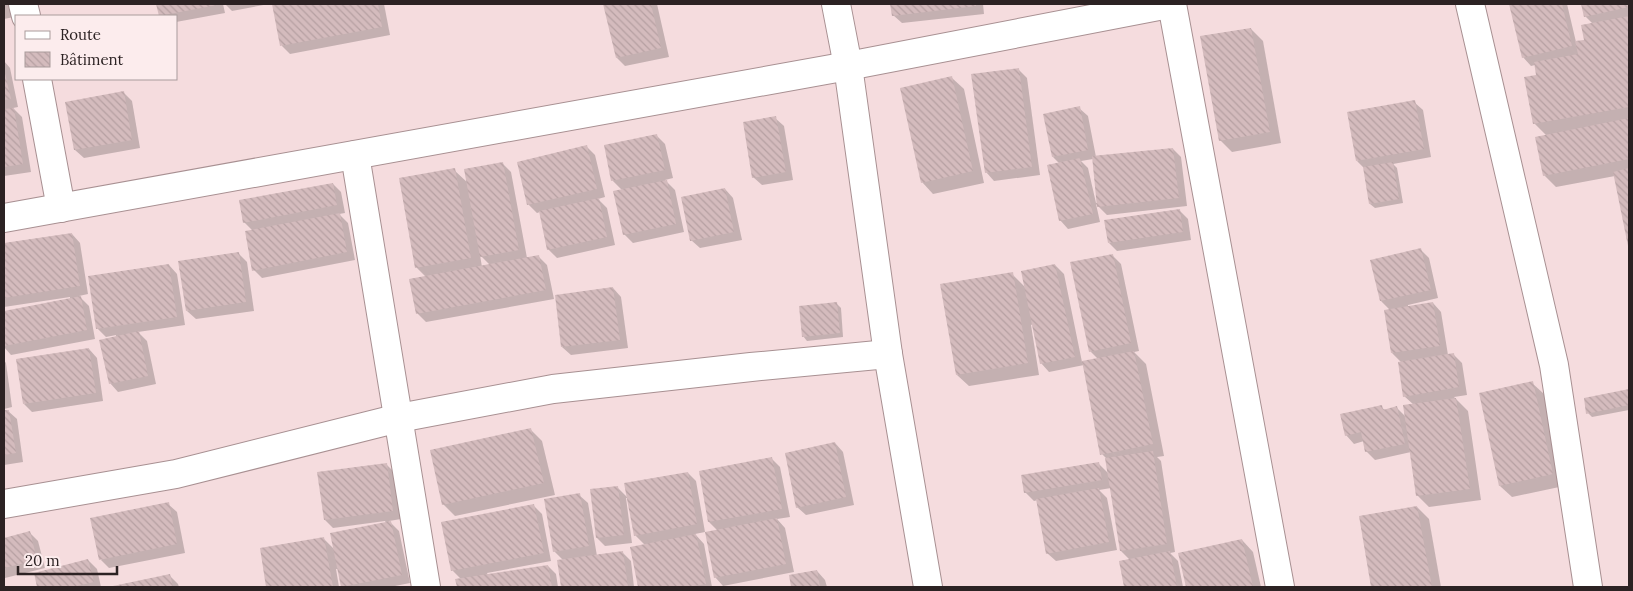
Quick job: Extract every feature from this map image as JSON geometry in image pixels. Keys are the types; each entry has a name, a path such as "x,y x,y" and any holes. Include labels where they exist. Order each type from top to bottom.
{"street":[{"path":"836,4 848,66 888,354 928,587"},
{"path":"4,218 848,66 1163,4 1280,587"},
{"path":"1470,4 1554,365 1588,587"},
{"path":"37,80 61,208"},
{"path":"355,155 426,587"},
{"path":"4,504 176,474 399,418 552,389 888,354"}],"building":[{"path":"156,4 217,4 164,15 159,15"},
{"path":"272,4 378,4 382,27 280,46"},
{"path":"603,4 651,4 661,48 616,58"},
{"path":"890,4 976,4 976,6 892,16"},
{"path":"1509,4 1562,4 1572,46 1522,58"},
{"path":"1581,4 1629,4 1629,7 1584,17"},
{"path":"1629,16 1629,107 1533,124 1524,77 1536,75 1534,62 1578,54 1575,41 1584,40 1581,25"},
{"path":"1251,28 1270,132 1219,141 1200,36"},
{"path":"1019,68 1032,167 985,173 971,74"},
{"path":"4,69 11,99 4,100"},
{"path":"952,76 973,171 921,183 900,88"},
{"path":"124,91 132,140 74,150 65,102"},
{"path":"1415,100 1424,149 1356,161 1347,112"},
{"path":"1080,106 1088,150 1052,157 1043,114"},
{"path":"14,108 23,164 4,167 4,109"},
{"path":"776,116 786,172 752,178 743,122"},
{"path":"1629,118 1629,159 1543,176 1535,137"},
{"path":"657,134 665,170 611,181 604,145"},
{"path":"587,145 597,189 527,205 517,162"},
{"path":"1173,148 1179,198 1097,207 1092,156"},
{"path":"1080,158 1093,214 1059,221 1047,165"},
{"path":"503,162 519,250 480,257 464,169"},
{"path":"1393,162 1399,199 1369,204 1363,167"},
{"path":"455,168 471,258 415,268 399,178"},
{"path":"1629,168 1629,246 1628,246 1613,172"},
{"path":"667,180 676,224 623,235 613,191"},
{"path":"333,183 337,205 243,223 239,200"},
{"path":"725,188 734,232 690,241 681,197"},
{"path":"599,198 607,237 547,250 539,211"},
{"path":"1180,209 1183,232 1108,243 1104,220"},
{"path":"340,213 347,252 252,271 245,231"},
{"path":"72,233 80,286 4,298 4,243"},
{"path":"1421,248 1431,290 1380,301 1370,260"},
{"path":"239,252 246,302 186,311 178,261"},
{"path":"1113,254 1131,343 1089,352 1070,262"},
{"path":"539,255 546,290 416,314 409,279"},
{"path":"169,264 177,317 96,329 88,276"},
{"path":"1055,264 1075,357 1040,364 1021,271"},
{"path":"1013,272 1028,363 956,375 940,284"},
{"path":"613,287 620,340 561,347 555,295"},
{"path":"81,296 87,330 4,346 4,311"},
{"path":"837,302 840,333 802,337 799,306"},
{"path":"1433,302 1440,346 1391,353 1384,310"},
{"path":"139,331 148,376 109,384 99,340"},
{"path":"89,348 96,393 23,404 16,359"},
{"path":"1134,351 1153,444 1100,455 1082,361"},
{"path":"1454,353 1459,387 1403,397 1398,362"},
{"path":"1533,381 1553,474 1499,486 1479,393"},
{"path":"1629,389 1629,405 1586,414 1584,398"},
{"path":"1456,398 1470,489 1416,496 1403,405"},
{"path":"1382,405 1383,410 1397,406 1405,444 1365,452 1361,432 1345,436 1340,414"},
{"path":"4,410 9,410 16,453 4,455"},
{"path":"531,428 544,483 442,505 430,450"},
{"path":"835,442 846,497 796,508 785,453"},
{"path":"1153,451 1167,544 1120,551 1105,458"},
{"path":"772,457 782,509 708,522 699,471"},
{"path":"1099,462 1102,480 1024,493 1021,475"},
{"path":"387,463 393,511 324,520 317,472"},
{"path":"688,472 697,524 634,536 624,483"},
{"path":"618,486 624,535 596,538 590,489"},
{"path":"1099,488 1109,542 1046,554 1036,499"},
{"path":"580,493 589,546 553,552 544,499"},
{"path":"169,502 177,544 99,560 90,518"},
{"path":"534,504 544,553 451,571 441,522"},
{"path":"1417,506 1432,587 1371,587 1359,516"},
{"path":"777,518 786,564 714,578 705,532"},
{"path":"391,521 402,575 341,587 330,533"},
{"path":"30,531 37,560 4,568 4,538"},
{"path":"696,534 706,584 687,587 638,587 630,547"},
{"path":"324,537 333,587 266,587 260,548"},
{"path":"1242,539 1253,587 1186,587 1178,553"},
{"path":"623,551 628,587 561,587 557,560"},
{"path":"1170,551 1177,587 1124,587 1119,561"},
{"path":"88,559 94,582 72,587 37,587 34,573"},
{"path":"548,565 552,587 457,587 455,579"},
{"path":"817,570 820,587 791,587 789,575"},
{"path":"170,574 173,587 113,586"}]}
